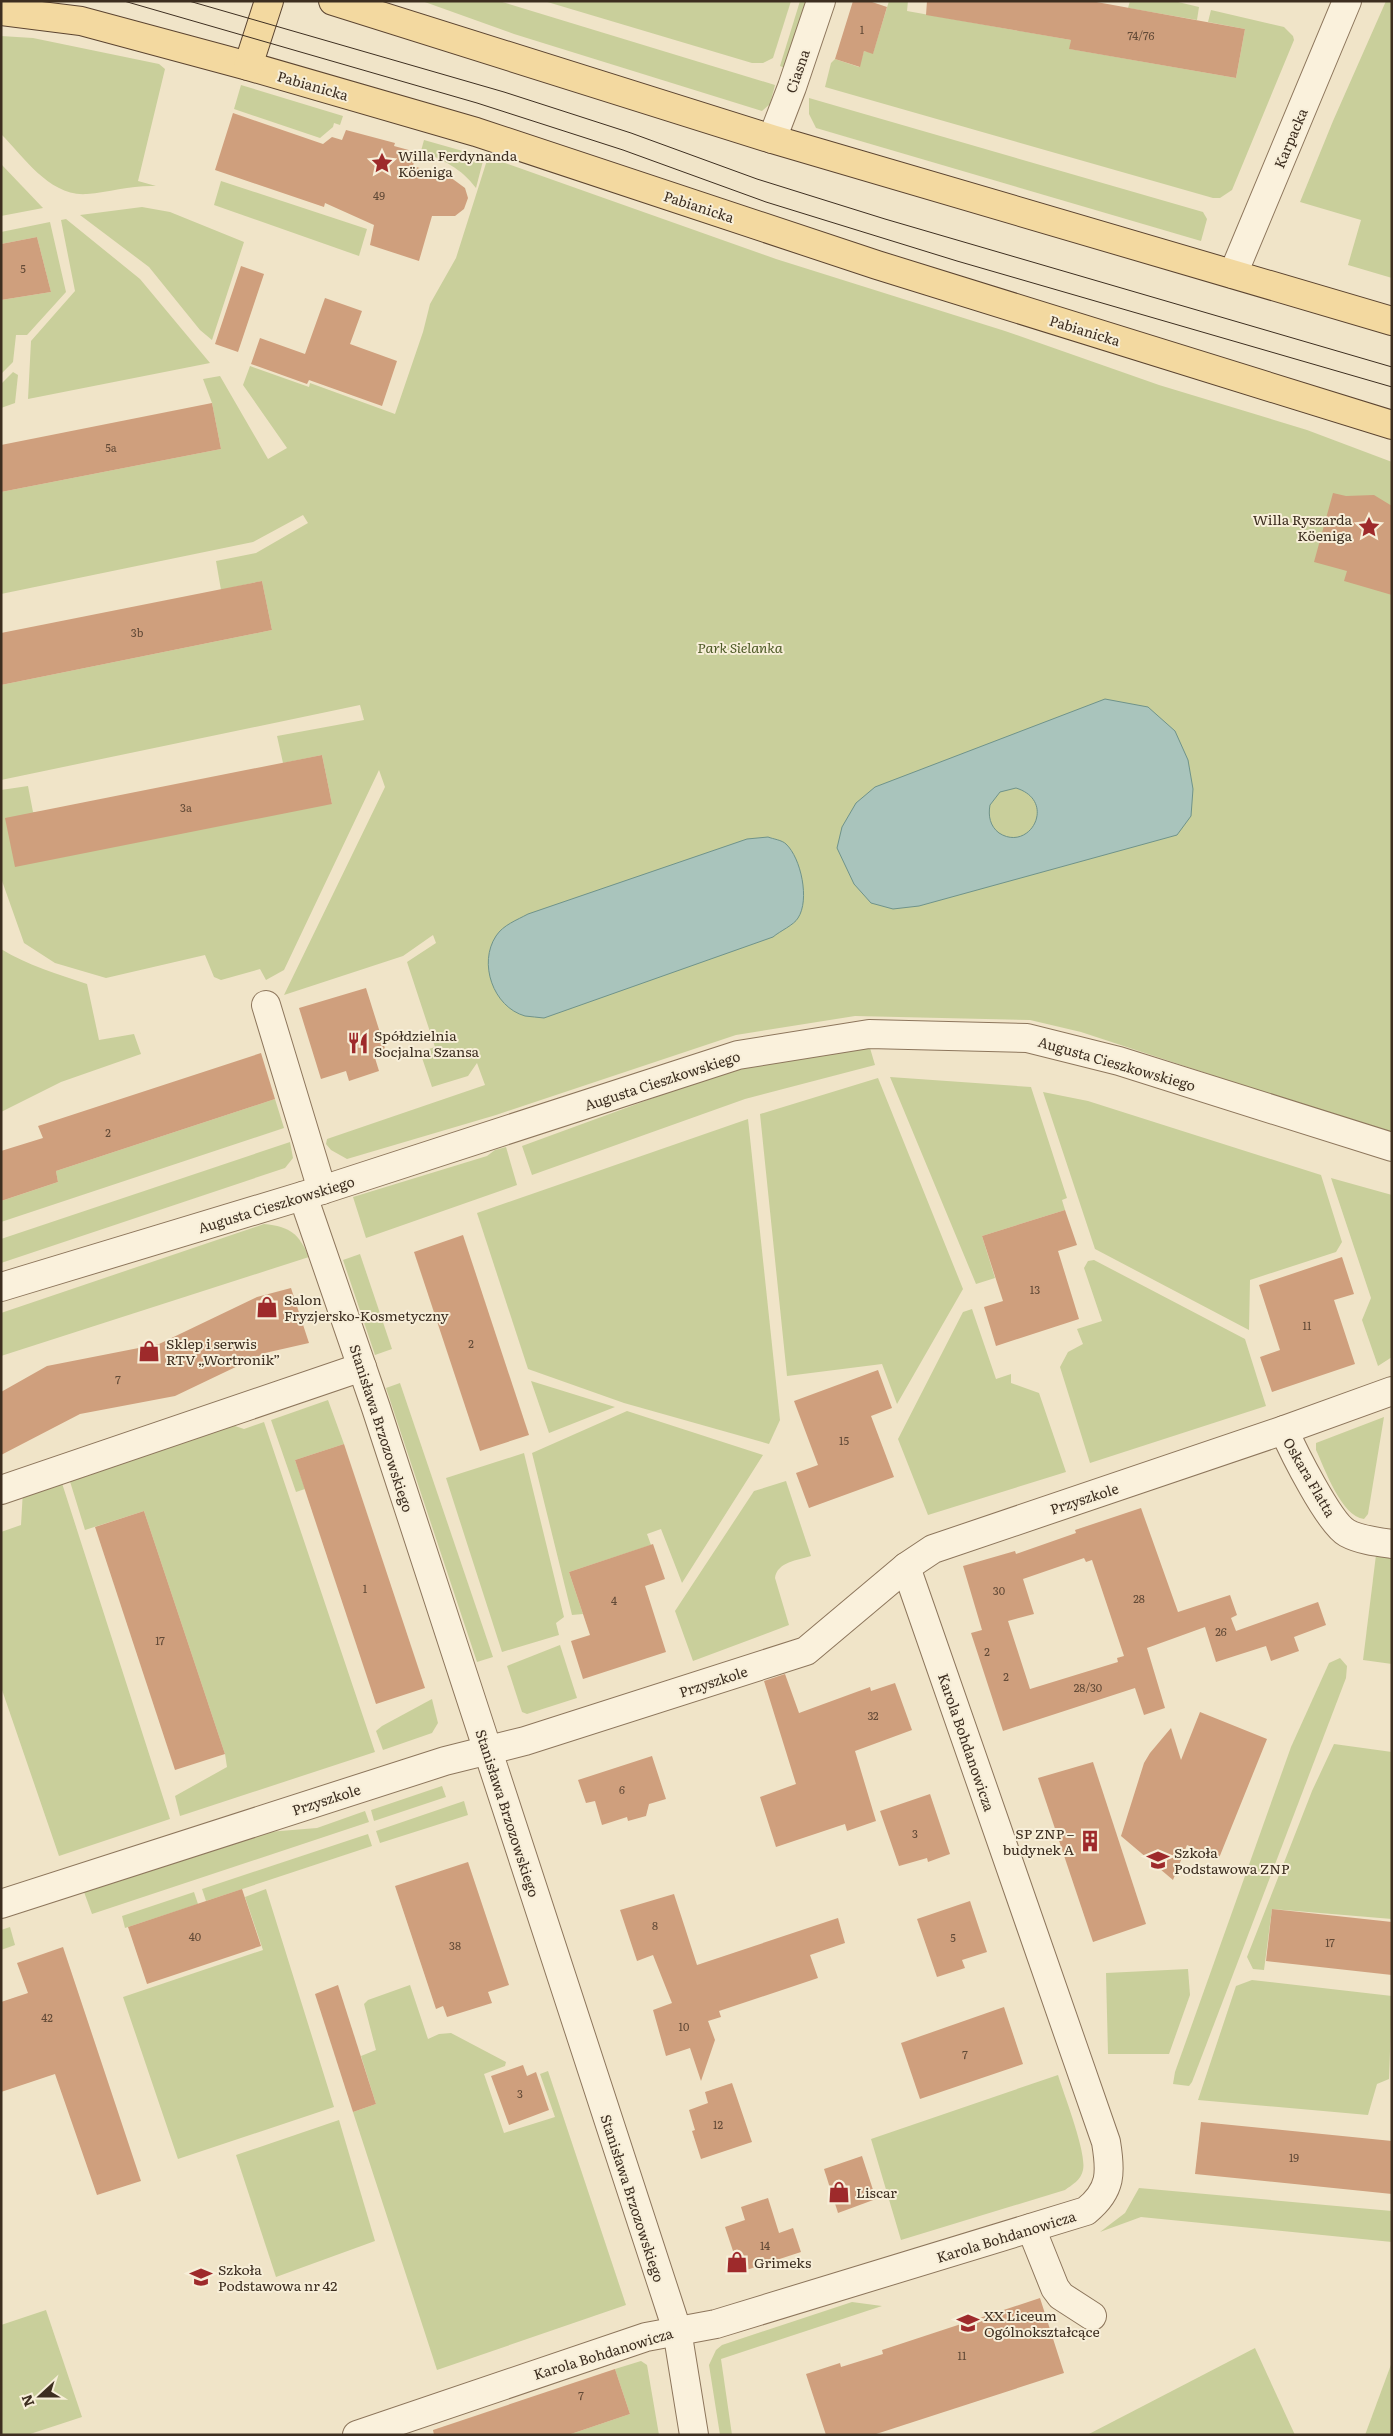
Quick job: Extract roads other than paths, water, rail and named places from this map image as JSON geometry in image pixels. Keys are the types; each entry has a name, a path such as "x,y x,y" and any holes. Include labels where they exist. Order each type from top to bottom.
{"main road":[{"path":"248,66 269,1"},
{"path":"333,1 772,139 1392,321"},
{"name":"Pabianicka","path":"1,11 82,21 248,66 476,132 886,268 1392,425"}],"street":[{"name":"Ciasna","path":"772,139 821,1"},
{"name":"Karpacka","path":"1233,274 1347,1"},
{"name":"Stanisława Brzozowskiego","path":"266,1005 313,1193 362,1367 677,2330 694,2435"},
{"name":"Augusta Cieszkowskiego","path":"1,1287 313,1193 738,1054 869,1034 1027,1038 1119,1061 1392,1147"},
{"path":"1,1490 362,1367"},
{"name":"Przyszkole","path":"1,1904 445,1761 525,1741 806,1651 906,1567 933,1548 1284,1430 1392,1391"},
{"name":"Oskara Flatta","path":"1284,1430 1299,1464 1337,1524 1346,1532 1371,1541 1392,1544"},
{"name":"Karola Bohdanowicza","path":"357,2435 646,2337 716,2324 1086,2211 1096,2204 1108,2182 1109,2162 1106,2142 906,1567"},
{"path":"1031,2228 1055,2288 1061,2296 1092,2316"}],"water":[{"path":"1105,699 1148,707 1175,731 1188,760 1193,789 1191,816 1177,835 919,906 893,909 871,903 854,884 837,848 842,827 856,803 875,787","holes":["1016,788 1029,794 1035,803 1037,813 1035,823 1029,831 1021,836 1010,837 999,833 990,820 990,805 1000,792"]},
{"path":"768,837 784,843 791,850 800,869 803,890 802,910 798,918 773,937 544,1018 525,1016 514,1011 504,1004 497,994 492,983 488,959 496,936 511,923 528,914 747,839"}],"tram line":[{"path":"124,1 477,103 623,150 766,202 957,261 1392,387"},
{"path":"189,1 504,92 631,133 757,179 885,219 1392,367"}],"place":[{"name":"Willa Ferdynanda Köeniga","path":"382,163"},
{"name":"Willa Ryszarda Köeniga","path":"1369,527"},
{"name":"Spółdzielnia Socjalna Szansa","path":"358,1043"},
{"name":"Salon Fryzjersko-Kosmetyczny","path":"267,1307"},
{"name":"Sklep i serwis RTV „Wortronik”","path":"149,1351"},
{"name":"SP ZNP – budynek A","path":"1090,1841"},
{"name":"Szkoła Podstawowa ZNP","path":"1158,1860"},
{"name":"Liscar","path":"839,2192"},
{"name":"Grimeks","path":"737,2262"},
{"name":"Szkoła Podstawowa nr 42","path":"201,2277"},
{"name":"XX Liceum Ogólnokształcące","path":"968,2323"}],"park label":[{"name":"Park Sielanka","path":"740,647"}]}
